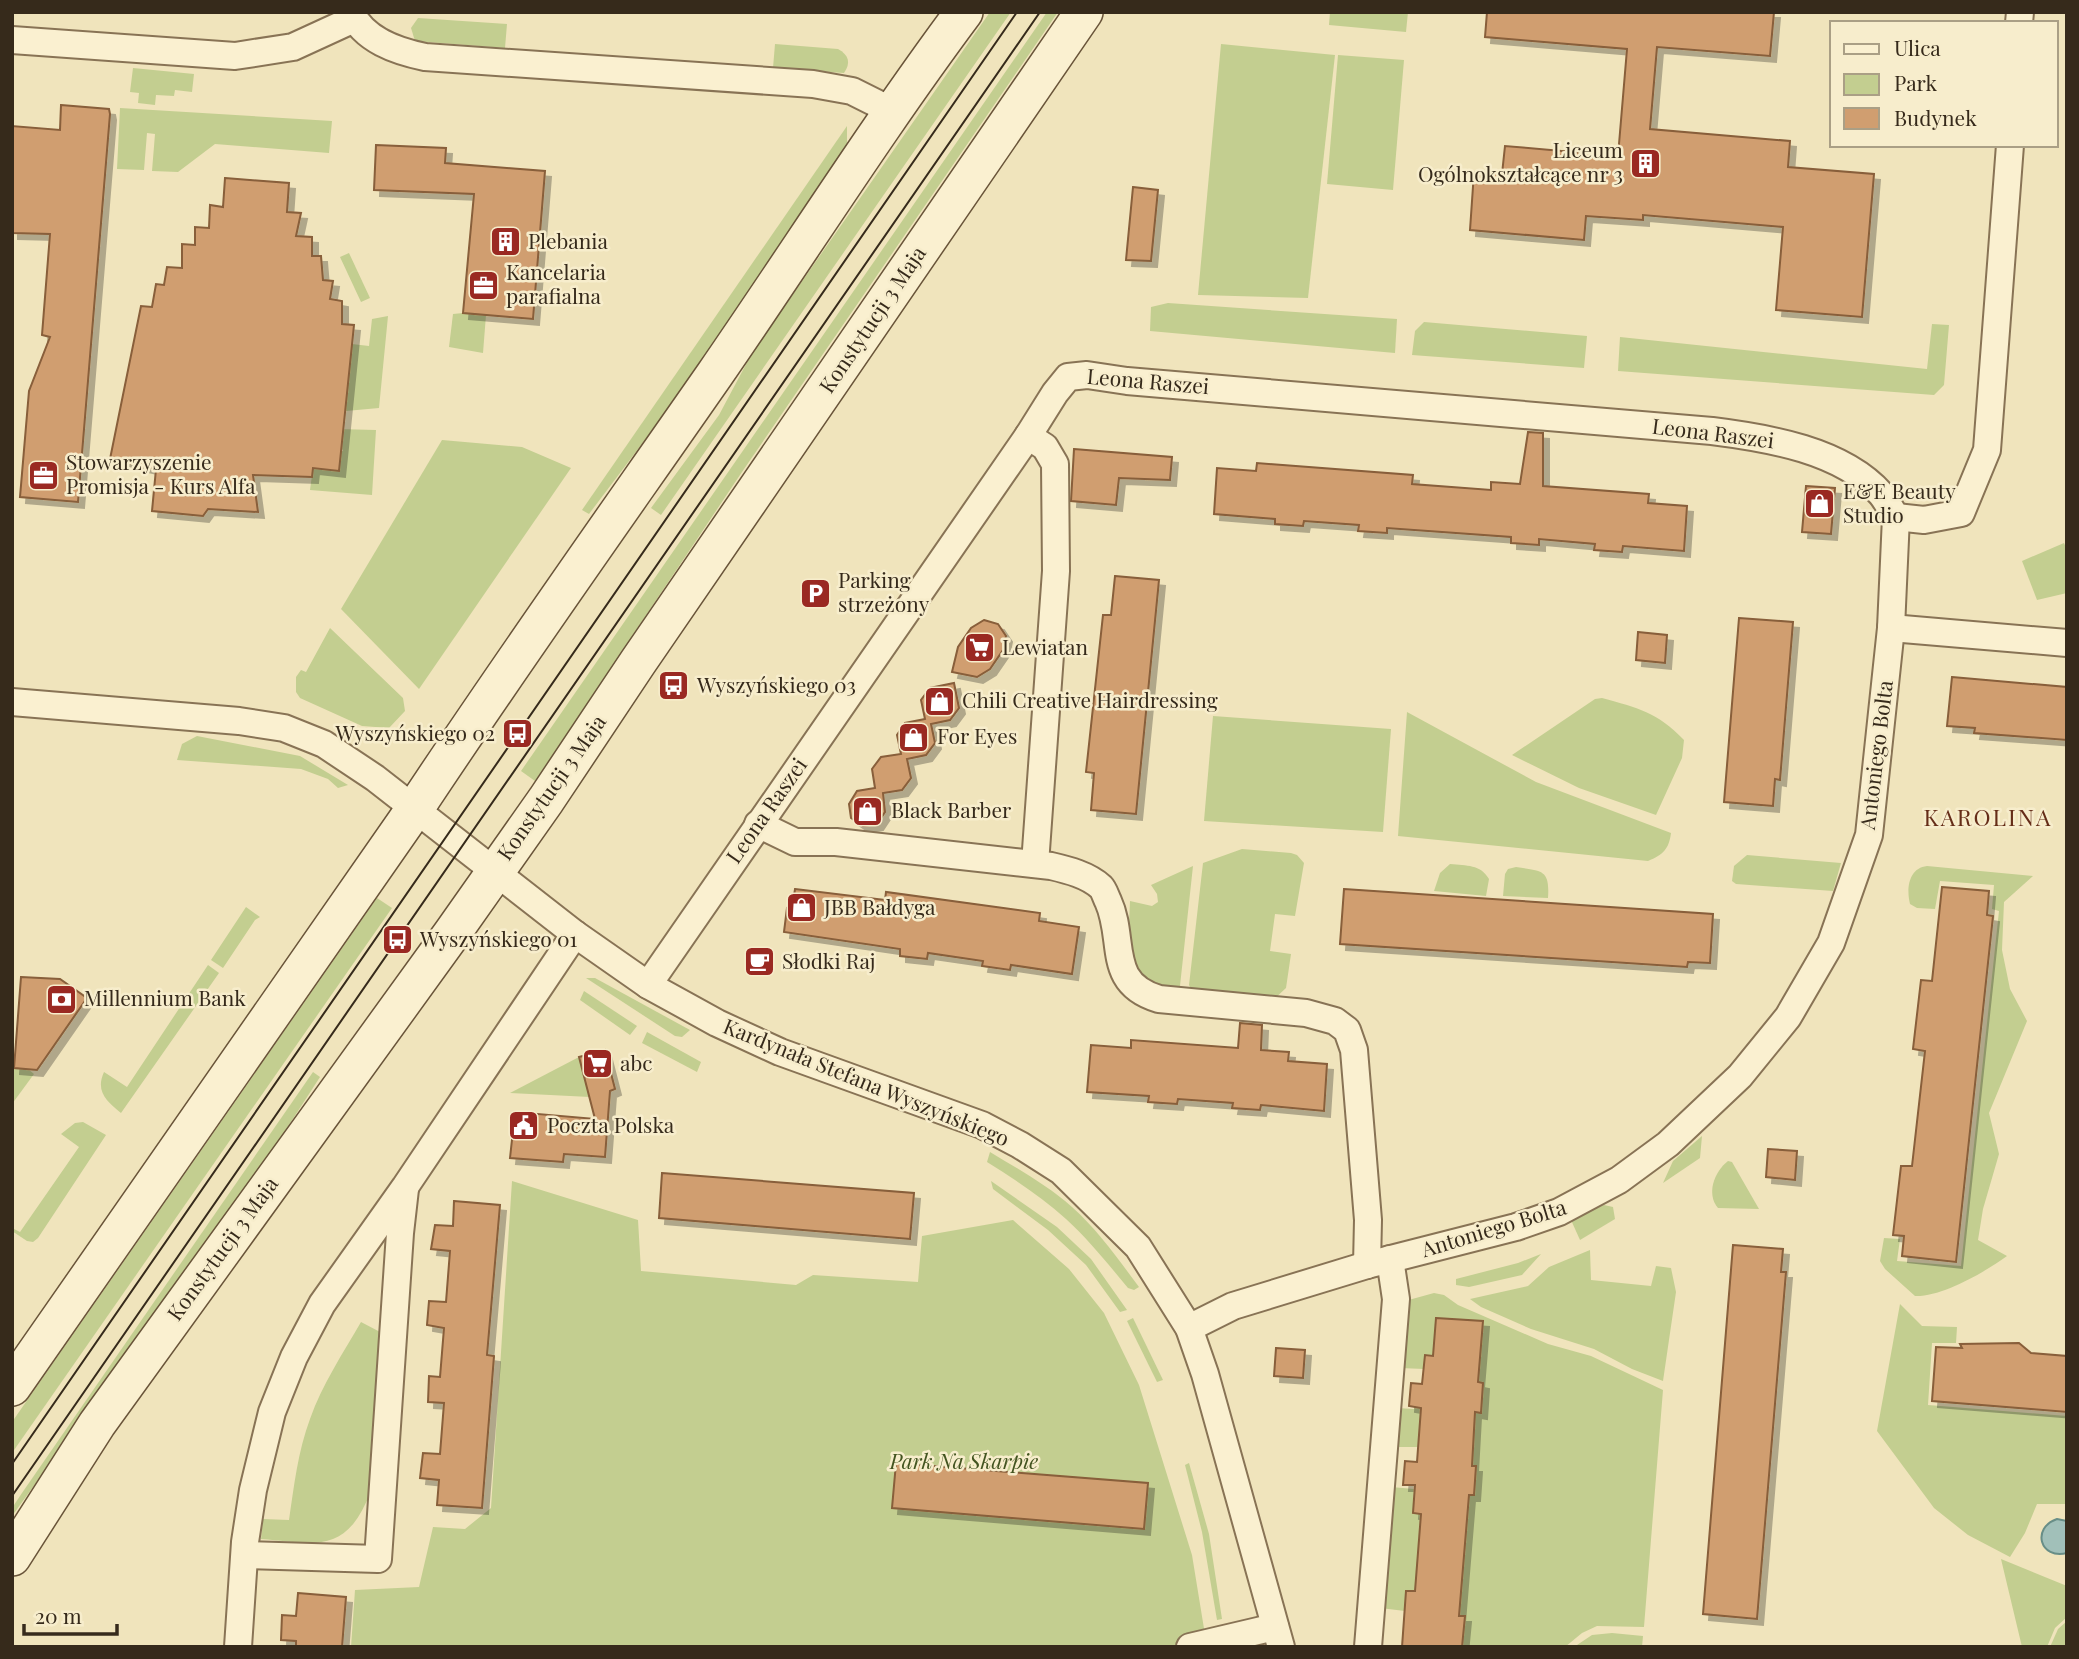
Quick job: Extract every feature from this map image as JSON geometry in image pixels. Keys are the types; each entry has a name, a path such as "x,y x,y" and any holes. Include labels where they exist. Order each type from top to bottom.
{"street":[{"path":"12,1387 414,810 892,111 964,12"},
{"name":"Konstytucji 3 Maja","path":"12,1557 97,1424 453,933 493,872 546,800 1084,12"},
{"path":"12,40 235,56 293,47 352,16 380,42 396,50 425,57 813,83 852,91 892,111"},
{"path":"1896,517 1924,520 1961,513 1987,450 2010,147"},
{"name":"Leona Raszei","path":"648,985 1068,377 1087,375 1767,438 1831,460 1858,476 1882,495 1896,517"},
{"path":"1028,436 1045,447 1055,464 1056,565 1035,864"},
{"name":"Antoniego Bolta","path":"1189,1328 1233,1306 1379,1262 1516,1227 1559,1212 1619,1180 1668,1144 1740,1076 1788,1017 1830,943 1869,835 1891,628 1896,517"},
{"path":"1891,628 2067,643"},
{"name":"Kardynała Stefana Wyszyńskiego","path":"12,702 239,721 304,734 342,754 575,934 648,985 717,1023 780,1052 982,1125 1061,1171 1138,1247 1189,1328 1205,1374 1278,1637"},
{"path":"758,824 794,842 836,842 1035,864 1074,872 1102,888 1112,909 1122,970 1140,992 1158,999 1306,1013 1335,1021 1347,1030 1354,1050 1368,1220 1379,1262 1396,1299 1368,1647"},
{"path":"238,1647 253,1490 272,1412 294,1357 322,1304 405,1187 575,934"},
{"path":"245,1555 378,1559 405,1187"},
{"path":"1189,1647 1278,1637"}],"green space":[{"path":"990,12 1011,12 661,515 651,508 719,415 752,353"},
{"path":"1047,12 1058,12 744,469 535,781 521,771"},
{"path":"1330,12 1408,12 1406,32 1329,25"},
{"path":"418,18 507,24 505,48 415,41 411,28"},
{"path":"775,44 838,49 847,57 848,66 844,73 773,68"},
{"path":"1221,44 1335,55 1308,298 1198,295"},
{"path":"1338,55 1404,60 1393,190 1327,184"},
{"path":"133,68 194,74 192,92 175,90 174,96 156,95 155,105 138,103 139,93 130,92"},
{"path":"120,108 332,121 329,153 215,144 178,172 152,171 155,134 147,133 144,170 117,169"},
{"path":"847,126 847,143 841,159 669,408 589,514 582,510"},
{"path":"349,253 370,298 361,302 340,257"},
{"path":"1168,303 1397,319 1395,353 1150,331 1151,307"},
{"path":"453,314 486,315 483,353 449,347"},
{"path":"388,316 379,408 346,411 346,408 339,407 341,388 348,388 348,385 341,384 343,369 350,369 350,366 343,366 352,344 369,346 372,319"},
{"path":"1424,322 1587,336 1584,368 1412,355 1415,331"},
{"path":"1932,324 1949,325 1944,385 1934,395 1618,371 1620,337 1927,369"},
{"path":"337,429 376,430 372,495 310,490 313,468 339,471 335,451 343,451 335,448"},
{"path":"442,440 522,447 571,468 419,689 341,609"},
{"path":"2064,543 2067,550 2067,593 2037,600 2022,561"},
{"path":"330,628 403,698 405,711 389,728 362,726 300,698 296,692 296,677 301,670 306,672"},
{"path":"1602,698 1656,717 1684,740 1682,758 1656,815 1579,788 1512,755 1595,699"},
{"path":"1407,712 1536,782 1671,833 1667,847 1648,861 1398,836"},
{"path":"1213,716 1391,729 1383,832 1204,821"},
{"path":"197,736 300,756 348,785 338,788 328,779 301,769 177,760 182,744"},
{"path":"1242,849 1291,853 1304,863 1295,916 1275,914 1270,951 1291,954 1286,988 1271,1002 1194,995 1189,985 1203,863"},
{"path":"1747,855 1841,863 1833,891 1736,884 1732,881 1734,866"},
{"path":"1450,864 1482,871 1489,879 1486,896 1434,891 1440,873"},
{"path":"1193,866 1179,995 1147,979 1132,960 1129,936 1130,901 1152,906 1158,902 1157,894 1151,885"},
{"path":"1927,866 2033,876 2004,902 2002,950 2010,989 2027,1021 1989,1113 1999,1154 1983,1209 1978,1240 2007,1256 1950,1288 1915,1296 1885,1269 1880,1261 1884,1238 1900,1239 1897,1261 1961,1266 1999,911 1992,909 1994,885 1940,881 1935,909 1917,908 1910,904 1910,880 1916,871"},
{"path":"1516,867 1542,873 1548,881 1548,898 1503,896 1505,874 1508,869"},
{"path":"377,898 392,908 12,1453 12,1422"},
{"path":"246,907 260,917 255,920 223,968 211,960"},
{"path":"208,965 219,973 121,1113 104,1096 101,1085 104,1072 127,1087"},
{"path":"586,978 595,978 690,1030 682,1037 675,1036"},
{"path":"584,991 637,1026 630,1035 580,1000"},
{"path":"647,1032 701,1062 697,1072 642,1043"},
{"path":"579,1057 590,1097 510,1093"},
{"path":"14,1068 28,1069 34,1074 12,1104"},
{"path":"313,1072 320,1077 234,1210 12,1516 12,1508 22,1493"},
{"path":"83,1122 106,1135 38,1238 33,1242 27,1241 12,1231 12,1228 20,1232 79,1147 61,1134 75,1123"},
{"path":"1702,1136 1700,1158 1663,1183 1673,1161"},
{"path":"990,1152 1042,1184 1072,1207 1099,1235 1139,1287 1134,1290 1128,1288 1066,1219 1038,1196 987,1162"},
{"path":"1728,1161 1732,1162 1759,1209 1718,1208 1714,1202 1713,1183"},
{"name":"Park Na Skarpie","path":"512,1181 638,1220 641,1271 796,1285 813,1275 918,1282 922,1236 1013,1220 1069,1269 1104,1313 1139,1385 1192,1555 1207,1647 351,1647 355,1590 419,1587 433,1527 465,1529 491,1508"},
{"path":"991,1181 1057,1227 1091,1259 1127,1310 1120,1312 1086,1265 1048,1230 993,1189"},
{"path":"1604,1205 1613,1207 1615,1219 1580,1240 1571,1220"},
{"path":"1590,1250 1591,1280 1651,1286 1656,1266 1671,1268 1676,1292 1663,1381 1632,1369 1594,1349 1531,1329 1481,1307 1470,1299 1528,1286 1549,1267"},
{"path":"1541,1254 1522,1275 1469,1287 1456,1285 1456,1279 1518,1263"},
{"path":"1434,1293 1444,1295 1458,1305 1548,1344 1591,1356 1663,1390 1644,1627 1597,1626 1582,1633 1565,1647 1462,1647 1465,1616 1459,1616 1469,1495 1474,1495 1476,1467 1472,1466 1475,1412 1481,1412 1483,1383 1478,1382 1483,1321 1436,1318 1433,1356 1425,1355 1424,1369 1400,1368 1405,1301"},
{"path":"1900,1304 1922,1326 1957,1327 1956,1343 1932,1343 1928,1405 2067,1416 2067,1504 2037,1504 2025,1533 2010,1557 1968,1535 1934,1508 1877,1431"},
{"path":"1133,1318 1163,1380 1157,1382 1127,1321"},
{"path":"361,1322 382,1333 368,1498 359,1516 337,1537 311,1543 261,1539 263,1519 289,1520 299,1456 310,1419 327,1382"},
{"path":"1421,1407 1418,1447 1394,1447 1397,1408"},
{"path":"1189,1463 1209,1534 1222,1619 1217,1620 1202,1532 1185,1465"},
{"path":"1391,1487 1414,1489 1413,1513 1421,1514 1415,1591 1406,1591 1405,1611 1380,1608"},
{"path":"2001,1559 2067,1586 2067,1617 2055,1628 2047,1647 2022,1647"},
{"path":"2067,1621 2067,1647 2050,1647 2058,1629"},
{"path":"1612,1633 1643,1636 1642,1647 1574,1647 1592,1635"}],"water":[{"path":"2057,1519 2067,1521 2067,1553 2050,1552 2042,1542 2044,1529"}],"building":[{"name":"Liceum Ogólnokształcące nr 3","path":"1487,12 1774,12 1770,56 1657,47 1650,129 1790,141 1788,167 1874,174 1862,317 1776,310 1783,227 1643,215 1643,220 1586,216 1584,240 1470,230 1474,172 1502,174 1505,146 1618,156 1627,49 1485,37"},
{"path":"61,105 109,109 110,114 78,502 20,497 29,391 50,337 42,335 50,234 12,233 12,126 60,130"},
{"name":"Plebania","path":"376,145 446,148 445,163 545,171 533,319 463,313 474,194 374,190"},
{"path":"225,178 289,183 287,212 301,213 296,236 312,237 312,256 321,256 323,280 333,281 330,299 342,301 342,324 354,325 339,471 313,468 312,477 253,475 258,512 208,509 203,516 152,511 156,469 110,459 141,306 152,307 156,284 164,285 167,267 182,268 182,244 195,245 195,227 209,228 210,205 223,207"},
{"path":"1133,187 1158,190 1151,261 1126,260"},
{"path":"1528,432 1543,433 1543,486 1649,494 1648,503 1687,506 1684,551 1623,546 1622,552 1594,550 1595,544 1539,539 1539,545 1511,543 1511,537 1387,528 1387,533 1358,531 1359,525 1304,521 1303,526 1275,524 1275,519 1214,514 1217,468 1256,471 1257,463 1413,475 1412,484 1491,490 1491,482 1520,484"},
{"path":"1074,449 1172,457 1170,480 1119,478 1116,505 1071,501"},
{"path":"1806,486 1835,488 1831,534 1802,532"},
{"path":"1115,576 1159,580 1136,814 1091,810 1094,773 1086,772 1103,615 1111,615"},
{"path":"1739,618 1793,622 1780,780 1775,779 1773,806 1724,802"},
{"path":"984,620 998,624 1006,636 1003,650 990,669 977,677 952,672 958,647 971,628"},
{"path":"1638,632 1667,635 1665,663 1636,660"},
{"path":"1952,677 2067,687 2067,740 1974,733 1975,728 1947,726"},
{"path":"954,683 959,708 950,720 931,724 935,743 926,755 907,759 911,778 902,790 883,793 885,812 877,824 863,826 851,818 849,804 857,791 875,788 872,769 881,757 901,754 897,735 905,723 925,719 921,700 930,688"},
{"path":"1942,887 1989,891 1987,915 1993,916 1956,1262 1902,1256 1904,1236 1893,1235 1901,1166 1912,1166 1925,1051 1913,1049 1921,980 1932,981"},
{"path":"795,889 885,900 886,892 1040,913 1039,921 1079,927 1072,974 1011,965 1010,970 982,966 983,961 928,953 927,959 900,956 900,949 784,932 787,908 792,909"},
{"path":"1344,889 1713,914 1710,963 1688,962 1687,967 1340,944"},
{"path":"21,977 60,979 87,998 37,1070 14,1068"},
{"path":"1240,1023 1262,1025 1261,1050 1289,1052 1288,1061 1327,1064 1324,1111 1261,1105 1260,1110 1232,1108 1233,1103 1178,1099 1177,1104 1148,1102 1149,1096 1087,1092 1091,1045 1131,1048 1131,1040 1238,1048"},
{"path":"605,1050 615,1089 610,1091 605,1157 564,1154 563,1162 510,1158 515,1112 595,1119 579,1057"},
{"path":"1768,1149 1797,1151 1795,1180 1766,1177"},
{"path":"662,1173 914,1193 910,1239 659,1218"},
{"path":"454,1201 500,1205 487,1355 494,1356 482,1508 437,1505 439,1480 420,1478 423,1453 440,1454 444,1403 428,1402 429,1376 440,1377 444,1328 427,1325 429,1301 446,1302 450,1251 431,1249 435,1225 453,1226"},
{"path":"1733,1245 1783,1249 1781,1272 1786,1272 1757,1619 1703,1614"},
{"path":"1436,1318 1483,1321 1478,1382 1483,1383 1481,1413 1475,1412 1472,1466 1476,1466 1474,1495 1469,1495 1459,1616 1465,1616 1462,1647 1402,1647 1406,1591 1415,1591 1421,1514 1413,1513 1415,1485 1403,1485 1405,1461 1417,1462 1421,1408 1409,1406 1411,1383 1422,1384 1425,1355 1433,1356"},
{"path":"2019,1343 2031,1353 2067,1356 2067,1412 1932,1401 1936,1347 1962,1348 1960,1344"},
{"path":"1276,1348 1305,1350 1303,1378 1274,1376"},
{"path":"896,1463 1148,1483 1144,1529 892,1508"},
{"path":"298,1593 346,1597 342,1647 296,1647 296,1641 281,1640 282,1615 296,1616"}],"tram line":[{"path":"12,1464 1017,12"},
{"path":"12,1496 1040,12"}],"place":[{"name":"Liceum Ogólnokształcące nr 3","path":"1646,163"},
{"name":"Plebania","path":"505,242"},
{"name":"Kancelaria parafialna","path":"483,285"},
{"name":"Stowarzyszenie Promisja - Kurs Alfa","path":"43,475"},
{"name":"E&E Beauty Studio","path":"1820,504"},
{"name":"Parking strzeżony","path":"815,593"},
{"name":"Lewiatan","path":"979,648"},
{"name":"Wyszyńskiego 03","path":"674,686"},
{"name":"Chili Creative Hairdressing","path":"939,701"},
{"name":"Wyszyńskiego 02","path":"518,734"},
{"name":"For Eyes","path":"914,737"},
{"name":"Black Barber","path":"868,811"},
{"name":"JBB Bałdyga","path":"801,908"},
{"name":"Wyszyńskiego 01","path":"397,940"},
{"name":"Słodki Raj","path":"759,962"},
{"name":"Millennium Bank","path":"61,999"},
{"name":"abc","path":"597,1064"},
{"name":"Poczta Polska","path":"524,1126"}],"district":[{"name":"KAROLINA","path":"1988,818"}]}
